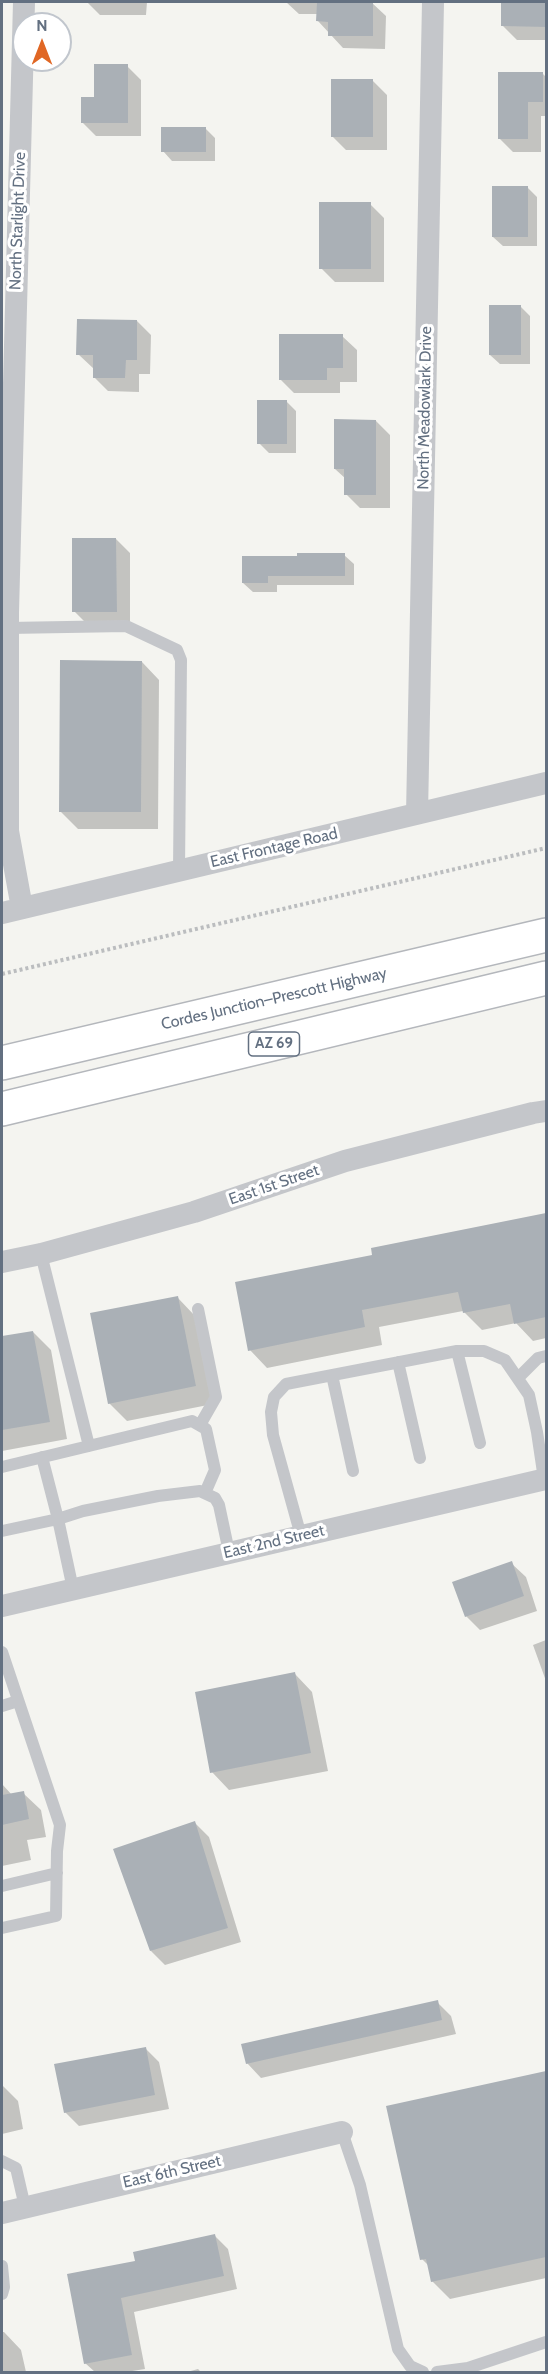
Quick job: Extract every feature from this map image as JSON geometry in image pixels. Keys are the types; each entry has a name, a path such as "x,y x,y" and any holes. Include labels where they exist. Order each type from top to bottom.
{"main road":[{"name":"Cordes Junction–Prescott Highway","path":"2,1063 546,935"},
{"name":"AZ 69","path":"2,1109 546,978"}],"street":[{"name":"North Starlight Drive","path":"12,910 8,831 6,618 9,285 24,2"},
{"name":"North Meadowlark Drive","path":"417,814 433,2"},
{"name":"East Frontage Road","path":"12,910 546,783"},
{"name":"East 1st Street","path":"2,1262 41,1254 194,1212 345,1161 546,1111"},
{"name":"East 2nd Street","path":"2,1606 545,1479"},
{"name":"East 6th Street","path":"2,2213 342,2132"}],"lane":[{"path":"6,618 126,626 177,650 181,660 179,870"},
{"path":"41,1254 89,1446"},
{"path":"198,1309 216,1398 200,1425"},
{"path":"458,1350 480,1443"},
{"path":"301,1536 273,1435 271,1412 274,1397 286,1384 458,1350 484,1350 506,1360 528,1395 545,1479"},
{"path":"518,1378 538,1358 546,1356"},
{"path":"398,1362 420,1458"},
{"path":"332,1375 353,1471"},
{"path":"2,1467 192,1421 206,1429 216,1470 205,1492"},
{"path":"42,1457 73,1589"},
{"path":"2,1531 58,1519 82,1511 192,1490 205,1492 215,1498 219,1505 230,1552"},
{"path":"2,1652 60,1825 56,1916 2,1928"},
{"path":"2,1706 18,1701"},
{"path":"2,1886 57,1872"},
{"path":"342,2132 360,2185 398,2349 410,2366 423,2373"},
{"path":"2,2161 16,2168 24,2207"},
{"path":"2,2266 4,2287 2,2294"},
{"path":"437,2373 468,2368 546,2342"}],"path":[{"path":"2,974 546,848"}],"building":[{"path":"317,2 373,2 373,36 328,36 328,22 316,21"},
{"path":"501,2 546,2 546,27 501,26"},
{"path":"94,64 128,64 128,123 81,123 81,97 94,97"},
{"path":"498,72 543,72 543,102 528,102 528,139 498,139"},
{"path":"331,79 373,79 373,137 331,137"},
{"path":"161,127 206,127 206,152 161,152"},
{"path":"492,186 528,186 528,237 492,237"},
{"path":"319,202 371,202 371,269 319,269"},
{"path":"489,305 521,305 521,355 489,355"},
{"path":"77,319 137,320 137,360 126,360 125,378 93,378 93,355 76,355"},
{"path":"279,334 343,334 343,368 327,368 327,380 279,380"},
{"path":"257,400 287,400 287,444 257,444"},
{"path":"334,419 376,420 376,495 344,495 344,469 334,469"},
{"path":"72,538 116,538 117,612 72,612"},
{"path":"297,553 345,553 345,576 268,576 268,583 242,583 242,556 297,556"},
{"path":"60,660 142,661 141,812 59,812"},
{"path":"546,1213 546,1317 514,1324 510,1304 463,1313 458,1292 362,1310 365,1327 248,1351 235,1282 372,1255 371,1248"},
{"path":"178,1296 196,1386 108,1404 90,1313"},
{"path":"33,1331 50,1422 2,1430 2,1336"},
{"path":"512,1561 524,1596 465,1617 452,1582"},
{"path":"295,1672 311,1753 210,1773 195,1692"},
{"path":"24,1791 29,1819 2,1825 2,1795"},
{"path":"195,1821 228,1928 150,1951 113,1849"},
{"path":"438,2000 442,2020 246,2064 241,2044"},
{"path":"146,2047 155,2095 64,2113 54,2064"},
{"path":"546,2071 546,2257 431,2282 426,2259 420,2260 386,2106"},
{"path":"215,2234 224,2276 121,2298 132,2355 84,2364 67,2274 135,2261 133,2252"}]}
